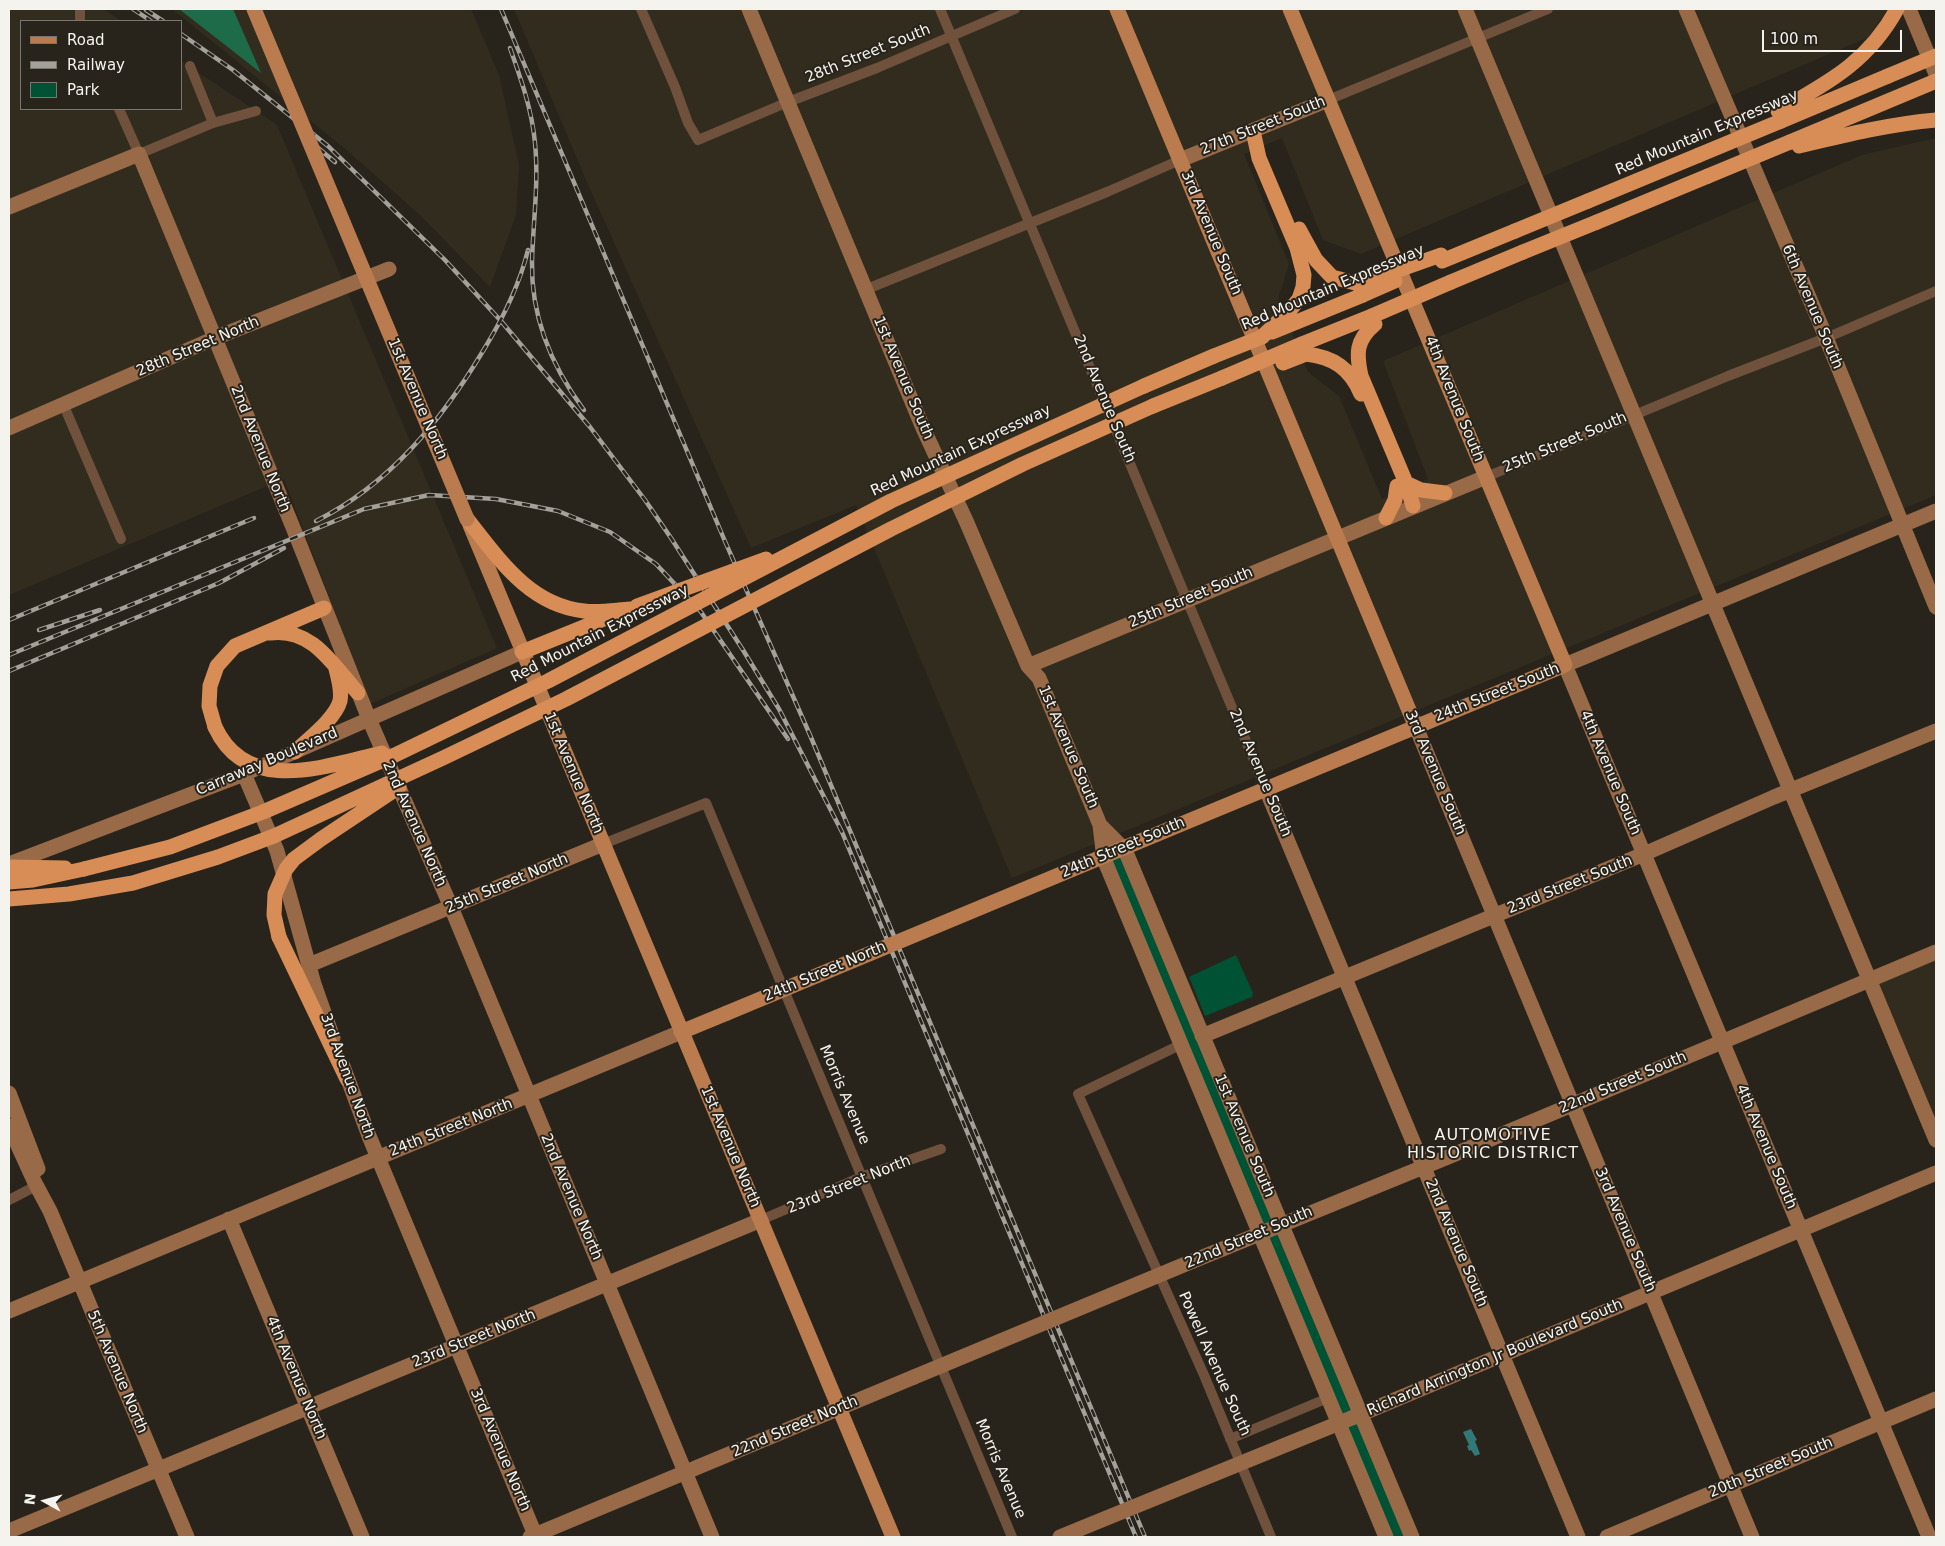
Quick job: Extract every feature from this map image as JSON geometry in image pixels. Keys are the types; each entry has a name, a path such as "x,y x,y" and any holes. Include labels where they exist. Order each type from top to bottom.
{"highway":[{"path":"1779,116 1859,59 1875,43 1898,9"},
{"name":"Red Mountain Expressway","path":"9,882 33,880 84,869 170,847 263,812 413,746 557,677 892,502 1144,386 1262,336 1291,317 1441,258 1487,243 1726,144 1779,116 1888,76 1936,56"},
{"path":"9,899 69,894 133,882 218,857 274,836 443,758 583,690 891,528 1060,446 1159,404 1181,401 1224,381 1373,320 1412,298 1668,192 1685,192 1709,179 1792,145 1936,81"},
{"path":"1792,145 1908,122 1936,120"},
{"path":"1252,131 1269,157 1300,231 1316,260 1332,277 1361,289"},
{"path":"1252,131 1259,158 1302,260 1303,287 1291,317"},
{"path":"1373,320 1360,340 1357,358 1361,376 1410,508"},
{"path":"1304,349 1337,363 1349,373 1359,389 1401,485 1386,518"},
{"path":"1401,485 1444,493"},
{"path":"467,519 487,552 526,588 541,598 585,612 634,607"},
{"path":"522,652 634,607 823,538"},
{"path":"324,608 258,634 235,646 217,666 210,686 209,706 215,727 228,749 245,762 278,771 312,769 413,746"},
{"path":"258,634 279,632 299,635 312,642 358,693"},
{"path":"295,752 337,709 341,688 336,668"},
{"path":"347,1079 279,937 274,915 275,894 280,878 294,859 344,822 443,758"},
{"path":"9,859 29,856"},
{"path":"9,865 84,869"}],"main road":[{"name":"1st Avenue North","path":"254,9 467,519"},
{"name":"3rd Avenue South","path":"1117,9 1416,727"},
{"name":"4th Avenue South","path":"1290,9 1566,665"},
{"name":"1st Avenue North","path":"487,552 522,652 893,1537"},
{"name":"24th Street South","path":"892,944 1566,665"},
{"name":"24th Street North","path":"682,1032 892,944"}],"street":[{"path":"641,9 675,87 688,123 698,140 788,102"},
{"name":"1st Avenue South","path":"749,9 867,289 923,428 967,523 1028,666 1039,678 1100,825 1104,859 1386,1537"},
{"name":"2nd Avenue South","path":"940,9 1188,599 1578,1537"},
{"name":"28th Street South","path":"788,102 877,68 1015,9"},
{"path":"1464,9 1936,1140"},
{"name":"27th Street South","path":"867,289 1548,9"},
{"name":"6th Avenue South","path":"1686,9 1826,338 1936,607"},
{"path":"1909,9 1936,74"},
{"path":"190,66 213,123"},
{"name":"2nd Avenue North","path":"119,110 215,338 358,693 451,907 712,1537"},
{"path":"9,207 213,123 256,110"},
{"name":"28th Street North","path":"9,428 64,406 215,338 389,269"},
{"name":"25th Street South","path":"1028,666 1936,291"},
{"path":"64,406 121,539"},
{"name":"24th Street South","path":"1566,665 1936,511"},
{"name":"Carraway Boulevard","path":"9,865 244,774 522,652"},
{"name":"4th Avenue South","path":"1566,665 1929,1537"},
{"name":"3rd Avenue South","path":"1416,727 1752,1537"},
{"name":"23rd Street South","path":"1202,1036 1495,916 1936,731"},
{"name":"3rd Avenue North","path":"244,774 277,851 309,965 347,1079 534,1536"},
{"name":"25th Street North","path":"309,965 706,803"},
{"name":"Morris Avenue","path":"706,803 1012,1537"},
{"name":"1st Avenue South","path":"1100,825 1125,850 1281,1224 1357,1415 1412,1537"},
{"name":"22nd Street South","path":"1060,1316 1936,952"},
{"name":"24th Street North","path":"9,1311 682,1032"},
{"name":"Powell Avenue South","path":"1180,1045 1078,1094 1230,1439 1271,1537"},
{"name":"5th Avenue North","path":"9,1093 35,1160 48,1207"},
{"name":"5th Avenue North","path":"9,1126 35,1184 48,1207 187,1537"},
{"path":"9,1149 35,1184 9,1200"},
{"name":"23rd Street North","path":"9,1531 862,1177 941,1149"},
{"name":"Richard Arrington Jr Boulevard South","path":"1060,1537 1503,1355 1936,1173"},
{"name":"4th Avenue North","path":"229,1219 362,1537"},
{"path":"1271,1261 1274,1253 1278,1250 1293,1254"},
{"name":"22nd Street North","path":"534,1536 1060,1316"},
{"path":"1230,1439 1328,1398"},
{"name":"20th Street South","path":"1607,1537 1936,1399"}],"shaded area":[{"path":"9,9 103,9 120,20 20,20 20,110 182,110 182,62 277,125 497,648 370,704 284,479 9,595"},
{"path":"172,9 471,9 499,75 519,165 516,215 490,287 421,216 349,152"},
{"path":"514,9 1888,9 1869,37 1361,254 1323,240 1282,138 1244,154 1289,264 1278,299 1308,372 1339,396 1382,499 1428,479 1383,361 1862,155 1936,138 1936,495 1012,878 856,505 751,548 586,180"},
{"path":"1936,952 1936,1135 1869,980"}],"green space":[{"path":"179,9 233,9 261,73"},
{"path":"1120,852 1405,1537 1391,1537 1108,858"},
{"path":"1236,955 1253,993 1252,997 1205,1016 1189,977"}],"water":[{"path":"1471,1429 1477,1440 1475,1441 1480,1454 1475,1456 1471,1450 1469,1451 1467,1446 1469,1445 1463,1432"}],"railway":[{"path":"133,9 150,20"},
{"path":"501,9 724,539 810,735 1145,1537"},
{"path":"146,10 161,20"},
{"path":"182,35 233,70 328,146 445,260 501,321 590,427 645,500 743,650 779,709 842,832 1136,1537"},
{"path":"510,48 529,107 534,131 536,188 532,262 535,302 553,359 584,410"},
{"path":"306,138 335,162"},
{"path":"316,521 343,506 390,469 412,448 450,402 497,327 515,290 528,250"},
{"path":"9,655 364,509 429,495 496,499 558,511 610,532 656,564 701,612 788,739"},
{"path":"9,620 254,518"},
{"path":"9,671 219,583 284,548"},
{"path":"39,630 100,610"}],"district":[{"name":"AUTOMOTIVE HISTORIC DISTRICT","path":"1493,1145"}]}
